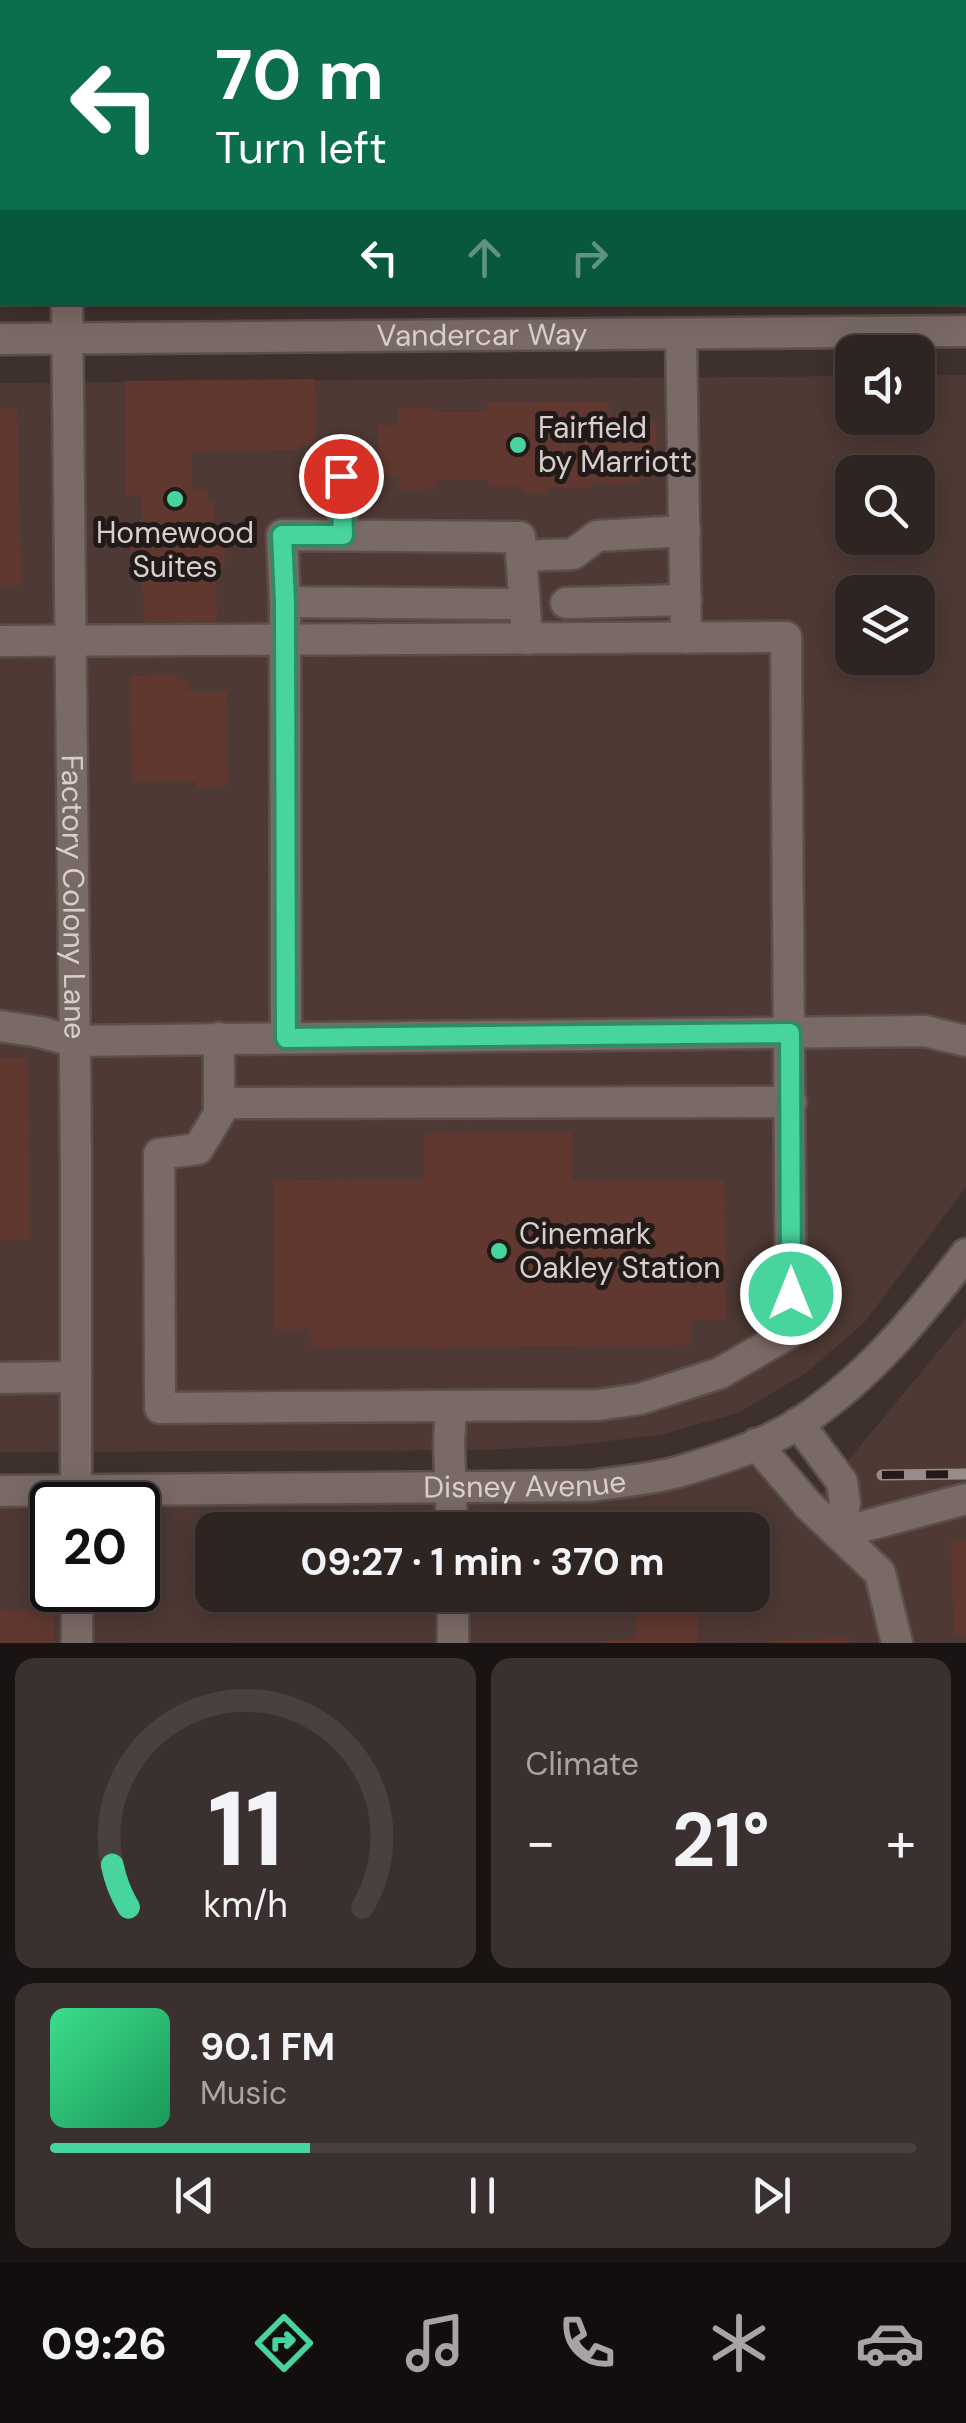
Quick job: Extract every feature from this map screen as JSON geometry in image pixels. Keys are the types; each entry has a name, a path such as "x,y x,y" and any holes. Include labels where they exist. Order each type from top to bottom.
{"street":[{"name":"Factory Colony Lane","path":"67,305 76,1482"},
{"name":"Vandercar Way","path":"0,339 966,332"},
{"path":"682,334 686,638"},
{"path":"341,476 343,535"},
{"path":"521,556 574,554 597,536 684,531"},
{"path":"286,1038 282,535 520,537 526,639"},
{"path":"566,603 686,600"},
{"path":"285,602 524,604"},
{"path":"0,642 786,637 791,1332 720,1373 640,1399 598,1405 160,1408 158,1154 198,1150 219,1114 219,1038"},
{"path":"0,1026 73,1041 925,1031 966,1042"},
{"path":"219,1103 790,1102"},
{"name":"Disney Avenue","path":"160,1495 590,1486 677,1472 756,1444 798,1423 854,1382 913,1323 966,1254"},
{"path":"0,1378 76,1377"},
{"path":"451,1406 452,1512"},
{"path":"798,1423 842,1482 845,1503 829,1524"},
{"path":"756,1444 809,1506 880,1573 897,1643"},
{"name":"Disney Avenue","path":"0,1491 30,1494"},
{"path":"829,1524 966,1498"},
{"path":"76,1612 77,1643"},
{"path":"453,1612 453,1643"}],"shaded area":[{"path":"935,375 966,375 966,1187 864,1323 806,1373 738,1413 660,1435 566,1446 483,1450 0,1452 0,383 835,376 835,435 935,435"},
{"path":"966,1318 966,1643 0,1643 0,1491 30,1491 30,1612 160,1612 160,1490 590,1486 744,1449 808,1509"}],"building":[{"name":"Homewood Suites","path":"315,379 316,445 297,446 297,450 191,452 192,489 208,489 208,502 214,502 214,528 225,528 225,568 216,568 217,622 143,622 142,564 131,565 130,528 142,528 142,496 126,496 125,381"},
{"name":"Fairfield by Marriott","path":"487,402 609,402 609,415 641,415 641,420 657,421 657,465 651,465 651,478 638,478 638,483 593,483 593,488 547,488 547,493 523,494 523,487 488,487 488,480 435,480 435,489 399,490 399,476 379,476 379,425 398,425 398,408 487,412"},
{"path":"17,408 21,585 0,585 0,409"},
{"path":"177,675 177,680 187,680 187,691 227,691 228,787 197,788 197,781 132,782 131,676"},
{"path":"0,1058 28,1058 29,1240 0,1240"},
{"name":"Cinemark Oakley Station","path":"571,1132 571,1181 724,1180 726,1320 692,1320 692,1345 311,1348 311,1329 274,1329 274,1180 424,1179 424,1133"},
{"path":"966,1540 966,1635 954,1635 951,1541"},
{"path":"0,1611 54,1612 54,1643 0,1643"},
{"path":"636,1612 698,1612 698,1643 604,1643 636,1639"},
{"path":"849,1638 849,1643 773,1643 773,1640"}],"railway":[{"path":"882,1475 966,1474"}],"place":[{"name":"Fairfield by Marriott","path":"518,445"},
{"name":"Homewood Suites","path":"175,499"},
{"name":"Cinemark Oakley Station","path":"499,1251"}],"route":[{"path":"341,476 343,535 282,535 286,1038 790,1033 791,1294"}]}
